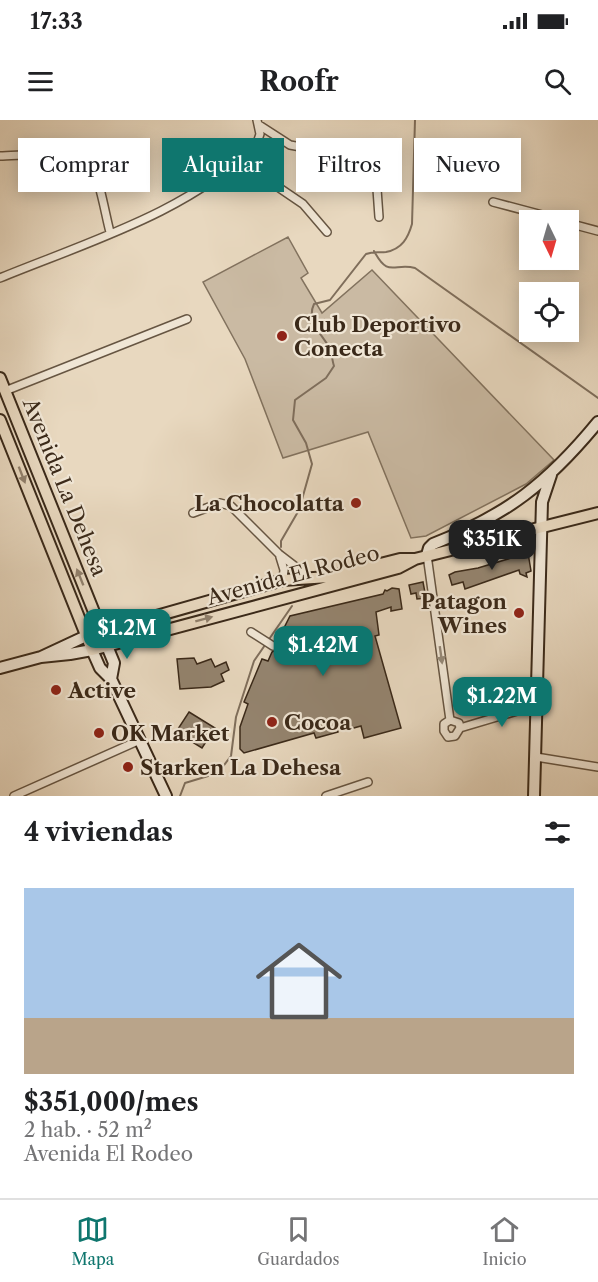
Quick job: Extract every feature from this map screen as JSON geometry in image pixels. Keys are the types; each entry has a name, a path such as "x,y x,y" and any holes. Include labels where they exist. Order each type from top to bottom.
{"main road":[{"name":"Avenida La Dehesa","path":"0,378 114,663 111,678"},
{"name":"Avenida La Dehesa","path":"0,420 92,650 100,668 111,678 166,796"},
{"name":"Avenida El Rodeo","path":"427,555 433,544 484,522 526,496 551,475 598,422"},
{"path":"534,796 542,502 551,475"},
{"path":"526,496 537,496 542,502"},
{"name":"Avenida El Rodeo","path":"0,668 40,657 86,636 283,580 329,577 598,513"},
{"name":"Avenida El Rodeo","path":"40,657 92,650 398,568 414,558"},
{"path":"179,610 171,618 172,622 179,626"}],"street":[{"path":"258,123 259,138"},
{"path":"258,123 290,145 317,150 376,175 379,217"},
{"path":"0,156 70,155 86,161 94,170 110,232"},
{"path":"284,191 303,204 327,232"},
{"path":"0,278 160,211 196,192"},
{"path":"493,202 523,210"},
{"path":"579,226 598,231"},
{"path":"5,391 188,319"},
{"path":"193,513 217,504 228,504 279,554 309,577"},
{"path":"279,554 283,566 283,580"},
{"path":"427,555 450,720 443,728 448,736 458,734 460,728 459,723 450,720"},
{"path":"251,632 268,643"},
{"path":"460,728 537,705"},
{"path":"14,796 140,740"},
{"path":"536,757 598,767"},
{"path":"326,796 368,782"}],"shaded area":[{"path":"288,237 308,273 301,278 322,313 372,270 554,460 526,484 426,536 411,538 368,432 283,458 245,359 203,282"}],"building":[{"path":"528,553 531,571 526,573 527,577 520,574 519,570 465,589 463,582 452,585 449,575 455,572 478,568"},
{"path":"423,582 426,598 417,599 416,593 411,594 409,585"},
{"path":"399,589 402,609 391,611 391,607 376,612 379,635 375,636 401,728 364,738 361,726 350,729 349,725 337,728 338,732 316,738 314,733 244,753 240,749 240,727 248,704 244,702 262,659 268,661 272,652 277,649 277,642 290,616 383,594 385,590"},
{"path":"194,658 197,664 211,659 215,667 226,662 229,670 221,674 224,681 211,687 180,689 177,659"},
{"path":"189,712 215,728 202,748 176,732"}],"waterway":[{"path":"281,547 281,541 299,510 312,464 306,443 293,420 295,400 326,378 334,366 329,347 313,321 312,310 314,304 330,300 366,254 392,251 400,246 409,234 412,224 415,120"},
{"path":"374,251 379,260 388,267 415,268 598,398"},
{"path":"180,796 185,783 218,773 231,756 236,717 254,661 292,606"}],"place":[{"name":"Club Deportivo Conecta","path":"282,336"},
{"name":"La Chocolatta","path":"356,503"},
{"name":"Patagon Wines","path":"519,613"},
{"name":"Active","path":"56,690"},
{"name":"Cocoa","path":"272,722"},
{"name":"OK Market","path":"99,733"},
{"name":"Starken La Dehesa","path":"128,767"}]}
